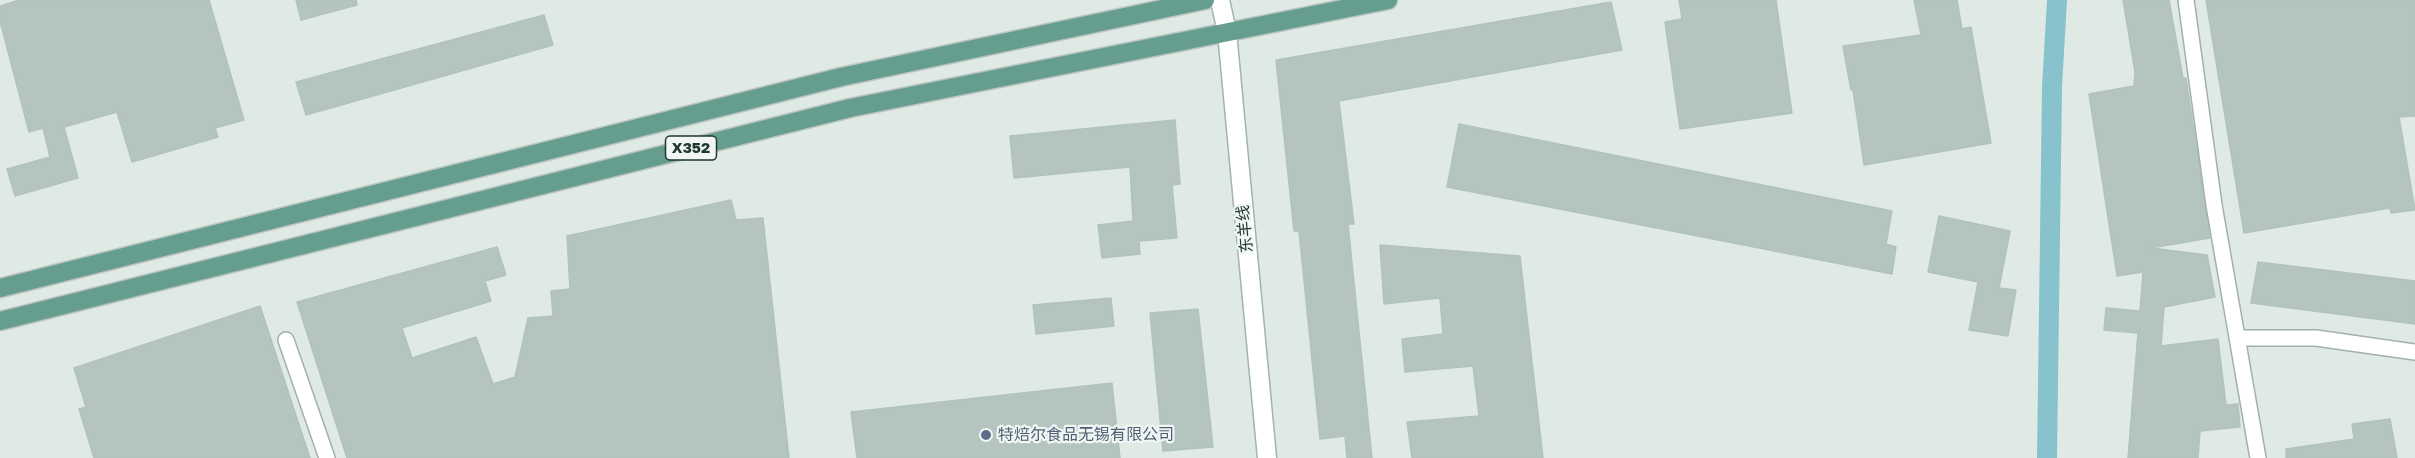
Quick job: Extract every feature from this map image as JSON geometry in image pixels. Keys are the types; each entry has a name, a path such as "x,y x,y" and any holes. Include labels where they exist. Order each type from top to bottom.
{"main road":[{"name":"X352","path":"0,288 842,77 1205,0"},
{"name":"东羊线","path":"1220,0 1227,32 1267,458"},
{"name":"X352","path":"0,321 850,108 1388,0"}],"street":[{"path":"2186,0 2214,205 2239,338 2258,458"},
{"path":"2239,338 2316,338 2415,352"},
{"path":"286,340 327,458"}],"building":[{"path":"19,0 209,0 244,120 215,128 218,137 132,162 117,112 64,127 78,178 15,196 7,169 50,157 43,128 29,132 0,21 0,6"},
{"path":"296,0 356,0 357,5 301,20"},
{"path":"1679,0 1776,0 1792,113 1680,129 1665,22 1682,19"},
{"path":"1914,0 1957,0 1962,29 1971,27 1991,143 1864,165 1853,90 1851,90 1843,46 1921,35"},
{"path":"2123,0 2169,0 2183,78 2186,78 2210,238 2151,248 2207,255 2215,297 2164,307 2161,346 2218,339 2226,405 2238,404 2240,427 2200,431 2198,458 2128,458 2138,333 2104,330 2106,308 2140,311 2143,272 2117,276 2089,94 2134,86 2135,72"},
{"path":"2206,0 2415,0 2415,116 2399,117 2415,210 2391,213 2390,208 2244,233"},
{"path":"1611,2 1622,50 1339,101 1354,224 1348,224 1372,458 1347,458 1345,436 1320,439 1299,231 1294,231 1276,60"},
{"path":"544,15 553,45 306,115 296,82"},
{"path":"1175,120 1180,184 1172,185 1177,238 1139,241 1140,254 1102,258 1098,225 1133,221 1130,167 1014,178 1010,136"},
{"path":"1459,124 1892,211 1886,244 1896,247 1892,274 1447,187"},
{"path":"731,200 736,220 763,218 789,458 347,458 297,302 497,247 506,275 485,281 491,301 402,328 412,358 476,337 493,384 515,377 528,318 553,316 551,291 570,289 567,236"},
{"path":"1939,216 2010,231 1999,288 2016,290 2008,336 1969,330 1978,282 1928,272"},
{"path":"1380,245 1520,256 1543,458 1412,458 1407,422 1479,416 1473,366 1405,372 1402,339 1443,334 1440,298 1384,304"},
{"path":"2258,262 2415,281 2415,324 2251,303"},
{"path":"1111,298 1114,326 1036,334 1033,305"},
{"path":"260,306 310,458 94,458 79,409 86,407 74,368"},
{"path":"1198,309 1213,447 1163,451 1150,313"},
{"name":"特焙尔食品无锡有限公司","path":"1112,383 1120,458 857,458 851,412"},
{"path":"2390,419 2397,458 2286,458 2286,449 2354,439 2352,424"}],"waterway":[{"path":"2047,458 2052,87 2057,0"}],"place":[{"name":"特焙尔食品无锡有限公司","path":"986,435"}]}
